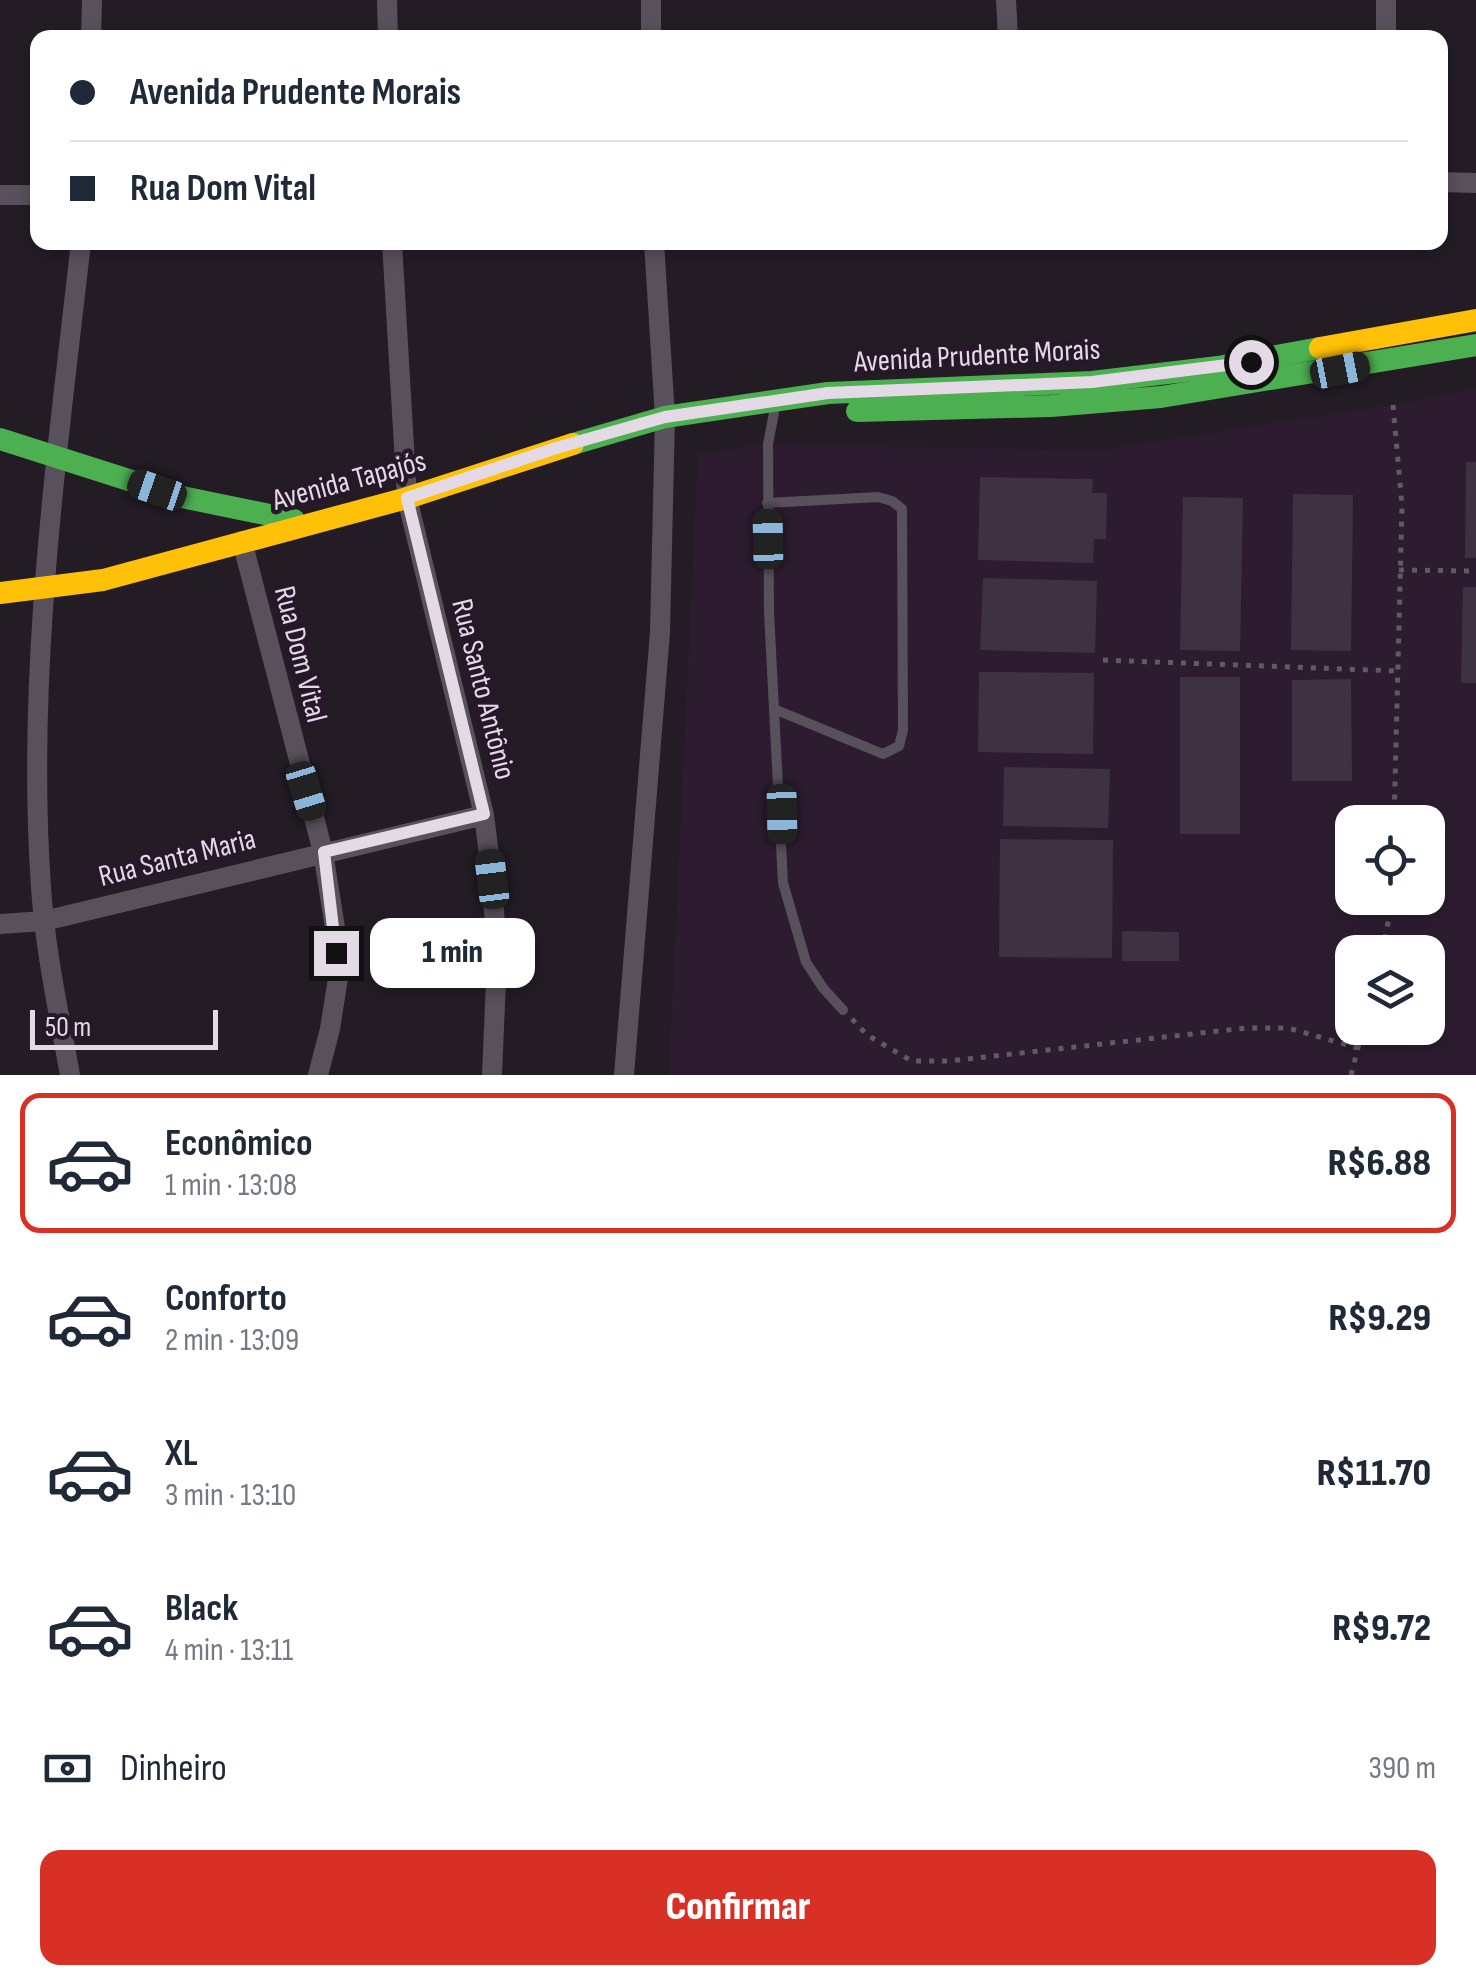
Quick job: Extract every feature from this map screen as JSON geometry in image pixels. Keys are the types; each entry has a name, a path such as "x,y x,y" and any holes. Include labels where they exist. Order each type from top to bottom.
{"street":[{"path":"90,30 92,0"},
{"path":"387,0 388,30"},
{"path":"651,0 651,30"},
{"path":"1006,0 1008,30"},
{"path":"1386,0 1386,30"},
{"path":"1448,182 1476,183"},
{"path":"0,195 30,195"},
{"path":"70,1075 44,921 37,738 57,456 81,250"},
{"name":"Rua Santo Antônio","path":"392,250 407,498 484,814 498,958 492,1075"},
{"path":"624,1075 660,632 665,417 655,250"},
{"name":"Avenida Prudente Morais","path":"709,410 828,393 1092,382 1200,369 1476,320"},
{"name":"Avenida Prudente Morais","path":"709,410 774,413 1117,402 1313,375 1476,345"},
{"name":"Avenida Tapajós","path":"0,593 103,580 407,498 556,448 665,417 709,410"},
{"path":"0,439 191,502 312,522"},
{"name":"Rua Dom Vital","path":"242,540 324,852 335,928 338,978 318,1075"},
{"name":"Rua Santa Maria","path":"0,924 44,921 484,814"}],"lane":[{"path":"774,413 768,444 767,503 783,883 806,962 843,1010"},
{"path":"767,503 878,497 902,508 903,730 899,746 883,754 774,709"}],"path":[{"path":"1393,406 1402,506 1394,805"},
{"path":"1400,570 1476,571"},
{"path":"1103,660 1398,671"},
{"path":"843,1010 867,1035 912,1061 1246,1028 1288,1028 1358,1048"},
{"path":"1351,1075 1359,1045"}],"shaded area":[{"path":"1476,389 1476,1075 669,1075 698,454 768,444 1096,451"}],"building":[{"path":"1466,462 1476,462 1476,558 1465,558"},
{"path":"980,477 1093,479 1092,493 1107,493 1106,539 1094,539 1093,563 978,560"},
{"path":"1293,494 1353,495 1351,651 1291,650"},
{"path":"1183,497 1243,498 1240,651 1180,650"},
{"path":"983,578 1097,581 1095,653 980,650"},
{"path":"1463,587 1476,587 1476,683 1461,683"},
{"path":"979,672 1094,673 1093,754 978,752"},
{"path":"1180,677 1240,677 1240,834 1180,834"},
{"path":"1351,679 1352,781 1292,781 1292,680"},
{"path":"1004,767 1110,769 1108,828 1003,826"},
{"path":"1000,839 1113,840 1112,958 999,957"},
{"path":"1122,931 1179,932 1179,961 1122,961"}],"traffic: fast":[{"path":"857,411 1051,406 1161,397 1476,345"},
{"path":"573,444 665,417 828,393 1092,382 1218,367 1320,348"},
{"path":"0,439 182,497 294,520"}],"traffic: slow":[{"path":"1320,348 1476,320"},
{"path":"0,593 103,580 407,498 573,444"}],"route":[{"path":"336,953 324,852 484,814 407,498 556,448 665,417 828,393 1092,382 1251,362"}]}
